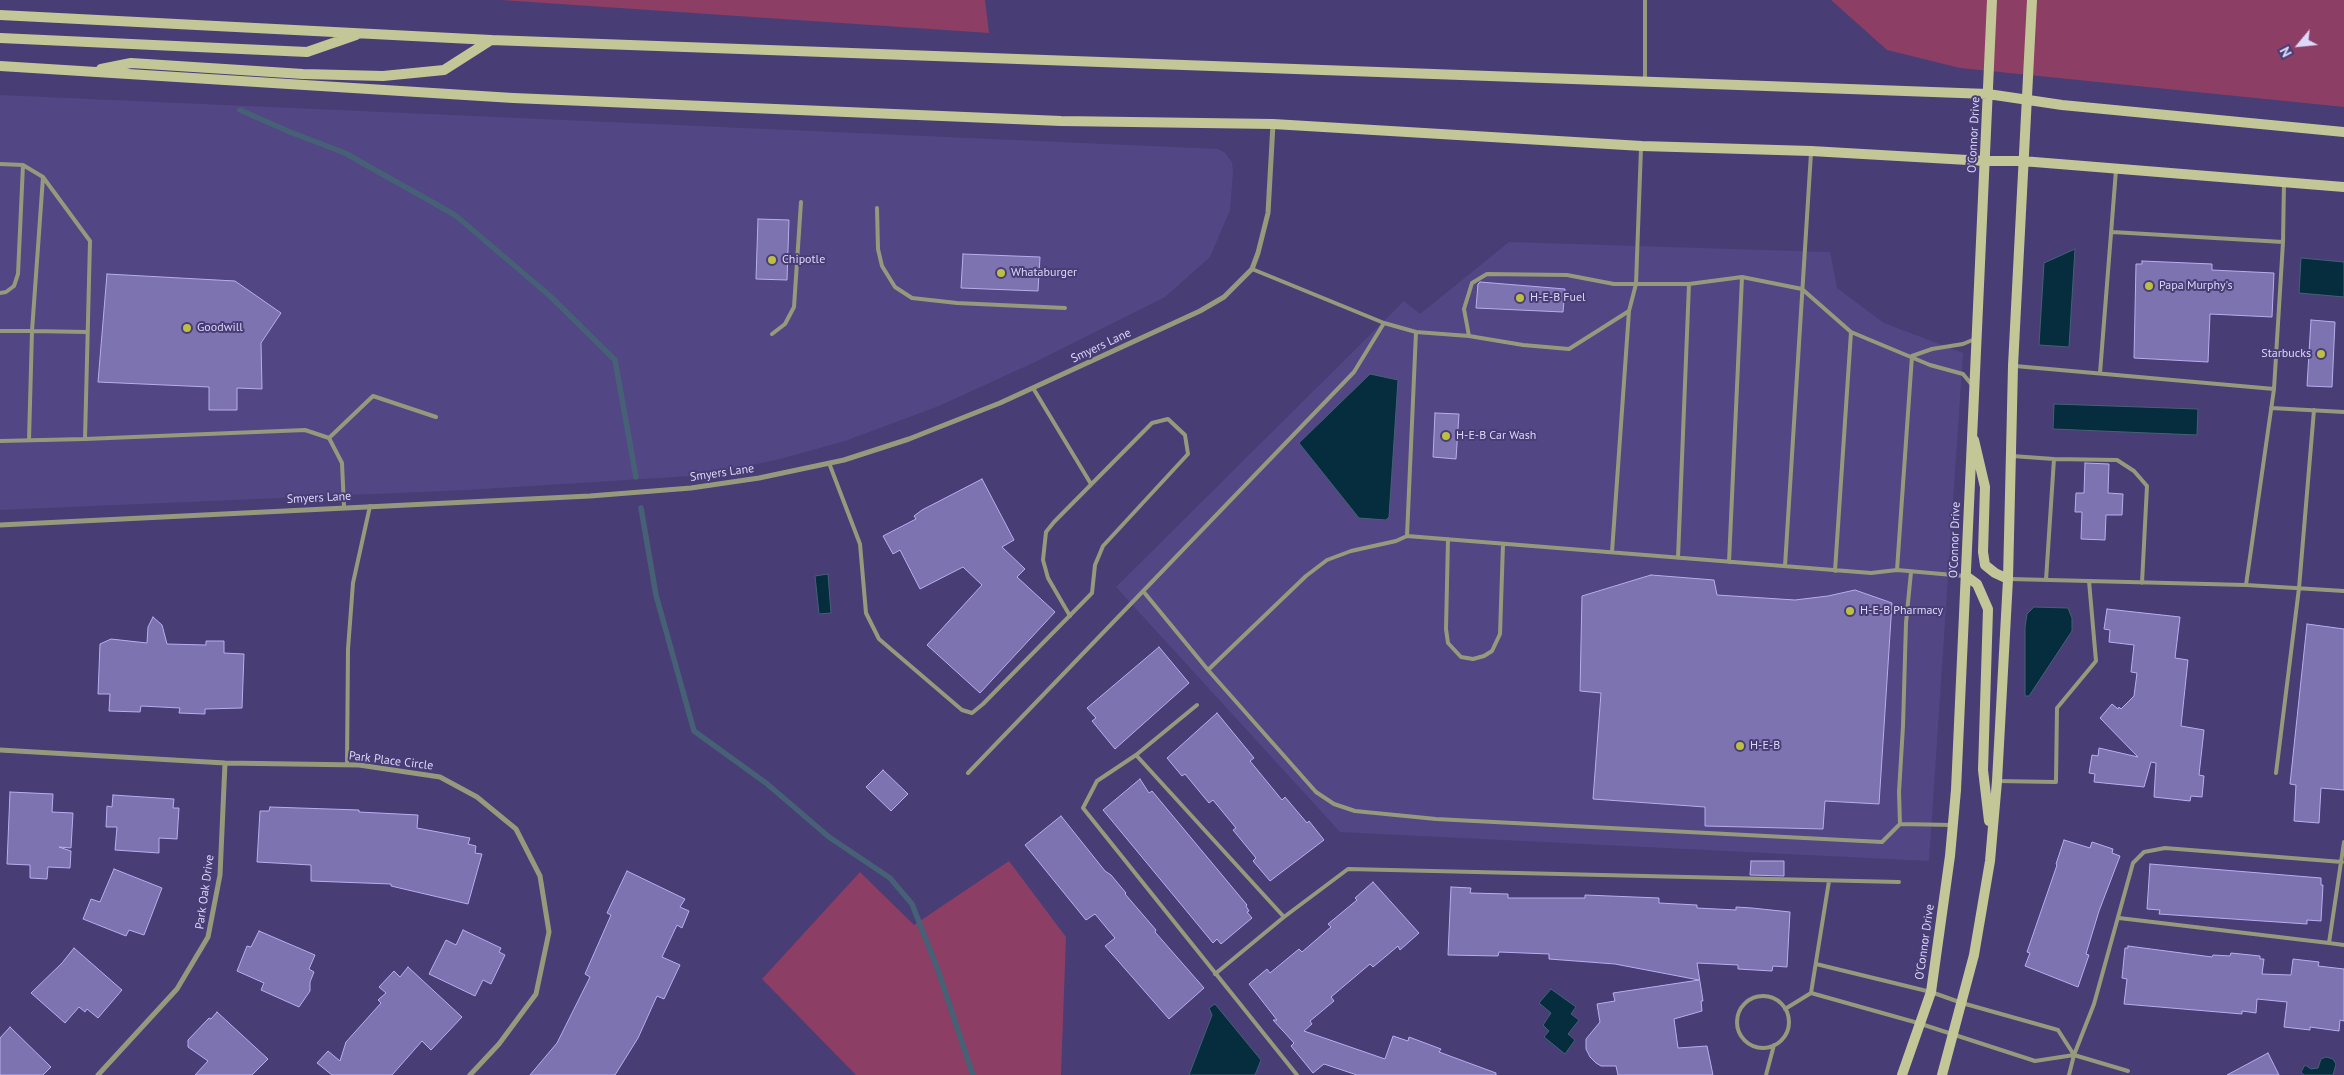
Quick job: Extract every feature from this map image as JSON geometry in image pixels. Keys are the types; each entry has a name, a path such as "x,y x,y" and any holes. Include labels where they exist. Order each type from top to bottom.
{"main road":[{"name":"O'Connor Drive","path":"1902,1075 1930,992 1953,825 1992,0"},
{"path":"1942,1075 1974,955 1992,842 2008,579 2013,366 2022,161 2032,0"},
{"path":"0,15 490,40 1988,94 2062,105 2344,132"},
{"path":"0,38 307,52 361,33"},
{"path":"88,72 132,63 303,74 383,76 444,70 490,40"},
{"path":"0,66 513,98 986,118 1273,124 1642,146 1812,151 1984,161 2022,161 2344,187"},
{"path":"1972,427 1985,487 1983,552 1985,565 1995,573 2008,579"},
{"path":"1966,576 1977,584 1988,609 1982,770 1992,842"}],"street":[{"name":"Smyers Lane","path":"0,525 590,496 690,488 759,478 829,463 908,439 1033,388 1200,311 1224,297 1252,269 1268,213 1273,124"},
{"name":"Park Place Circle","path":"0,750 225,763 347,765 440,777 477,798 516,829 540,876 549,932 536,994 499,1044 470,1075"},
{"name":"Park Oak Drive","path":"98,1075 177,989 208,937 220,874 225,763"}],"lane":[{"path":"1645,0 1645,82"},
{"path":"1612,552 1629,311 1636,284 1642,146"},
{"path":"1785,566 1812,151"},
{"path":"0,164 23,165 43,177 90,241 85,439"},
{"path":"0,293 6,292 14,286 18,274 23,165"},
{"path":"2100,373 2116,168"},
{"path":"29,440 32,331 43,177"},
{"path":"2246,585 2274,389 2283,242 2284,182"},
{"path":"772,334 784,324 794,307 801,202"},
{"path":"877,208 878,249 882,266 895,287 912,298 957,303 1064,308"},
{"path":"2112,232 2283,242"},
{"path":"1252,269 1384,323 1416,332 1470,336 1523,345 1569,349 1629,311"},
{"path":"1470,336 1464,310 1472,282 1486,274 1567,276 1614,284 1689,284 1742,278 1802,289 1851,332 1930,365 1963,374 1975,388"},
{"path":"1728,562 1742,278"},
{"path":"1678,558 1689,284"},
{"path":"968,774 1354,372 1384,323"},
{"path":"0,332 87,332"},
{"path":"1407,536 1416,332"},
{"path":"1835,571 1851,332"},
{"path":"1912,356 1932,349 1963,344 1977,338"},
{"path":"1897,570 1912,356"},
{"path":"2013,366 2274,389"},
{"path":"1033,388 1091,484"},
{"path":"329,438 373,396 436,417"},
{"path":"2271,408 2344,412"},
{"path":"2276,773 2299,588 2314,410"},
{"path":"829,463 860,544 866,613 879,639 962,710 972,713 1070,616 1092,593 1095,565 1103,546 1188,454 1185,435 1168,419 1152,423 1046,532 1043,560 1048,578 1070,616"},
{"path":"0,441 304,430 329,438 342,463 344,507"},
{"path":"2010,456 2118,460 2134,471 2147,486 2142,583"},
{"path":"2046,580 2054,459"},
{"path":"347,765 348,649 352,583 370,506"},
{"path":"1208,670 1306,576 1327,560 1351,551 1396,541 1407,536 1871,574 1897,570 1966,576"},
{"path":"1448,539 1446,629 1448,643 1461,657 1473,659 1484,656 1492,651 1500,634 1503,544"},
{"path":"1900,824 1899,792 1906,623 1911,572"},
{"path":"2008,579 2246,585 2344,591"},
{"path":"1997,781 2056,782 2057,708 2096,662 2089,581"},
{"path":"1143,591 1208,670 1316,792 1334,804 1355,811 1436,819 1882,842 1900,824 1953,825"},
{"path":"1197,705 1136,755 1097,781 1083,808 1297,1075"},
{"path":"1136,755 1284,916"},
{"path":"2330,943 2342,887 2344,842"},
{"path":"2069,1075 2074,1055 2094,1004 2133,863 2144,852 2173,848 2342,862"},
{"path":"1215,974 1284,916 1348,869 1899,882"},
{"path":"1786,1009 1810,993 1829,881"},
{"path":"2119,918 2344,945"},
{"path":"1816,964 1930,992 2058,1030 2074,1055"},
{"path":"1810,993 1918,1023 2035,1062 2074,1055 2128,1070"},
{"path":"1764,996 1780,1002 1786,1009 1789,1026 1782,1040 1774,1045 1758,1047 1743,1038 1737,1023 1738,1014 1748,1001 1764,996"},
{"path":"1766,1075 1774,1045"}],"shaded area":[{"path":"501,0 985,0 989,33"},
{"path":"1831,0 2344,0 2344,107 1960,68 1887,50"},
{"path":"0,95 1218,149 1225,153 1232,162 1233,173 1230,210 1210,257 1165,297 1033,363 939,406 845,441 780,459 706,475 467,490 0,510"},
{"path":"1509,242 1830,252 1837,288 1884,323 1963,353 1929,861 1340,832 1116,587 1404,301 1420,314"},
{"path":"1009,861 1066,937 1061,1075 856,1075 762,979 860,872 914,925"}],"water":[{"path":"2075,249 2069,347 2039,345 2044,263"},
{"path":"2301,258 2344,262 2344,297 2299,293"},
{"path":"1370,374 1398,380 1389,517 1386,520 1359,518 1299,443"},
{"path":"2054,404 2198,409 2197,435 2053,429"},
{"path":"828,574 831,613 819,614 815,576"},
{"path":"2034,607 2068,608 2072,618 2072,631 2029,696 2025,696 2025,627 2027,614"},
{"path":"1551,989 1576,1007 1571,1014 1579,1020 1568,1034 1575,1040 1565,1054 1544,1037 1549,1031 1543,1025 1551,1013 1539,1003"},
{"path":"1215,1004 1261,1060 1255,1075 1189,1075 1212,1015 1209,1008"},
{"path":"2326,1057 2333,1059 2336,1064 2333,1075 2304,1075 2301,1072 2305,1065 2311,1069 2318,1068 2321,1059"}],"building":[{"name":"Chipotle","path":"758,219 789,220 787,280 756,279"},
{"name":"Whataburger","path":"963,254 1040,257 1038,291 961,288"},
{"path":"2142,261 2212,264 2212,270 2274,273 2272,317 2210,314 2208,362 2134,358 2136,264 2142,264"},
{"name":"Goodwill","path":"107,274 235,281 281,313 261,343 262,389 237,388 237,410 209,410 209,387 98,382"},
{"name":"H-E-B Fuel","path":"1480,282 1565,289 1563,312 1476,308 1478,284"},
{"name":"Starbucks","path":"2311,320 2335,322 2332,387 2307,386"},
{"name":"H-E-B Car Wash","path":"1435,413 1459,414 1456,459 1433,457"},
{"path":"2085,463 2109,464 2108,493 2123,494 2122,515 2106,515 2105,540 2081,539 2082,512 2075,512 2076,493 2084,493"},
{"path":"982,479 1014,540 1002,547 1025,569 1017,577 1055,612 980,693 927,645 982,585 963,567 920,589 900,550 893,554 883,536 916,519 914,516 922,510"},
{"name":"H-E-B","path":"1651,575 1714,580 1717,595 1795,600 1855,590 1892,603 1879,804 1825,801 1823,829 1705,826 1705,807 1593,799 1601,693 1580,691 1582,596"},
{"path":"2107,609 2180,617 2175,658 2188,660 2181,726 2204,730 2199,775 2204,776 2202,797 2191,796 2190,801 2154,797 2156,763 2151,762 2144,787 2094,782 2095,774 2089,773 2092,755 2098,756 2099,748 2138,757 2100,718 2112,704 2121,709 2134,696 2137,673 2131,672 2134,645 2109,642 2110,630 2104,629"},
{"path":"153,617 162,625 167,644 206,645 206,641 224,641 224,653 244,654 242,708 205,709 205,714 179,713 180,708 141,706 140,712 109,711 110,694 98,694 100,644 111,639 147,643 148,627"},
{"path":"2307,624 2344,629 2344,790 2321,788 2319,823 2294,821 2296,785 2290,784"},
{"path":"1159,647 1189,683 1115,749 1092,721 1096,718 1087,708"},
{"path":"1217,713 1254,758 1250,761 1282,800 1285,797 1307,823 1309,821 1324,840 1270,881 1253,861 1256,858 1233,830 1236,828 1213,800 1209,803 1185,774 1182,776 1167,758"},
{"path":"883,770 908,794 891,811 866,787"},
{"path":"1140,779 1149,793 1152,791 1247,905 1249,911 1247,912 1252,918 1221,944 1217,939 1213,943 1103,810"},
{"path":"10,792 53,794 52,812 73,813 71,848 59,847 71,851 70,868 48,867 47,879 30,878 30,865 7,864"},
{"path":"113,795 174,799 173,808 179,808 177,839 159,838 159,853 115,850 117,827 106,827 107,806 112,807"},
{"path":"270,807 359,810 359,812 418,815 417,828 470,838 468,844 476,846 475,853 482,854 468,904 391,886 391,884 311,881 311,865 257,862 260,811 269,811"},
{"path":"1061,816 1156,930 1155,932 1204,988 1169,1019 1105,946 1115,938 1095,914 1086,920 1025,845"},
{"path":"2064,840 2090,848 2092,842 2113,849 2112,853 2120,856 2099,911 2086,954 2089,955 2078,987 2025,966 2030,953 2027,952"},
{"path":"1751,861 1784,861 1784,876 1750,875"},
{"path":"2150,864 2321,878 2321,885 2323,885 2321,921 2307,920 2307,924 2159,914 2160,910 2147,909"},
{"path":"114,869 162,888 144,935 129,930 126,936 83,919 91,899 100,902"},
{"path":"627,871 685,899 680,907 689,911 682,928 677,925 662,957 680,965 664,999 657,996 638,1038 615,1075 530,1075 557,1043 590,977 585,974 611,915 607,913"},
{"path":"1373,882 1419,933 1400,950 1398,946 1373,967 1370,964 1331,997 1334,1001 1310,1021 1312,1024 1304,1031 1385,1059 1393,1036 1408,1041 1409,1037 1441,1049 1439,1052 1496,1073 1496,1075 1357,1075 1324,1064 1313,1073 1291,1046 1294,1043 1273,1020 1277,1020 1249,984 1267,969 1270,973 1299,949 1302,952 1331,927 1328,924 1357,900 1355,898"},
{"path":"1451,887 1471,888 1470,893 1508,894 1508,898 1585,898 1585,895 1659,898 1659,903 1697,905 1697,908 1736,910 1736,907 1790,912 1787,967 1773,966 1772,971 1738,969 1738,965 1697,963 1703,1001 1701,1001 1702,1011 1674,1019 1678,1048 1707,1046 1713,1075 1618,1075 1616,1066 1601,1066 1590,1057 1586,1049 1586,1039 1600,1022 1597,1004 1615,1001 1613,993 1699,980 1615,964 1549,959 1549,954 1499,952 1498,956 1448,955"},
{"path":"463,930 501,948 499,952 505,955 491,984 483,980 475,996 429,974 446,940 456,945"},
{"path":"259,931 315,955 309,969 314,972 310,982 310,991 299,1007 261,990 264,983 237,971 247,946 251,947"},
{"path":"2128,946 2212,957 2213,955 2230,956 2231,953 2260,956 2260,959 2264,959 2262,974 2291,975 2293,959 2319,962 2318,966 2344,969 2344,1021 2340,1020 2339,1031 2310,1027 2310,1030 2284,1027 2287,1002 2257,999 2256,1013 2242,1011 2242,1014 2124,1004 2127,979 2122,978 2125,948 2128,948"},
{"path":"74,948 122,990 98,1018 87,1009 85,1012 79,1007 65,1023 31,993 62,963"},
{"path":"408,967 462,1017 431,1050 422,1041 392,1075 332,1075 317,1063 328,1051 340,1061 346,1042 381,1003 378,1000 386,993 379,987 394,971 400,977"},
{"path":"217,1012 268,1059 252,1075 195,1075 208,1061 188,1047 188,1040"},
{"path":"10,1027 51,1067 43,1075 0,1075 0,1038"},
{"path":"2268,1053 2279,1075 2227,1075"}],"waterway":[{"path":"240,110 345,153 455,215 550,296 615,360 636,477"},
{"path":"641,508 656,595 694,731 766,783 829,837 890,878 912,904 938,970 973,1075"}],"place":[{"name":"Chipotle","path":"772,260"},
{"name":"Whataburger","path":"1001,273"},
{"name":"Papa Murphy's","path":"2149,286"},
{"name":"H-E-B Fuel","path":"1520,298"},
{"name":"Goodwill","path":"187,328"},
{"name":"Starbucks","path":"2321,354"},
{"name":"H-E-B Car Wash","path":"1446,436"},
{"name":"H-E-B Pharmacy","path":"1850,611"},
{"name":"H-E-B","path":"1740,746"}]}
